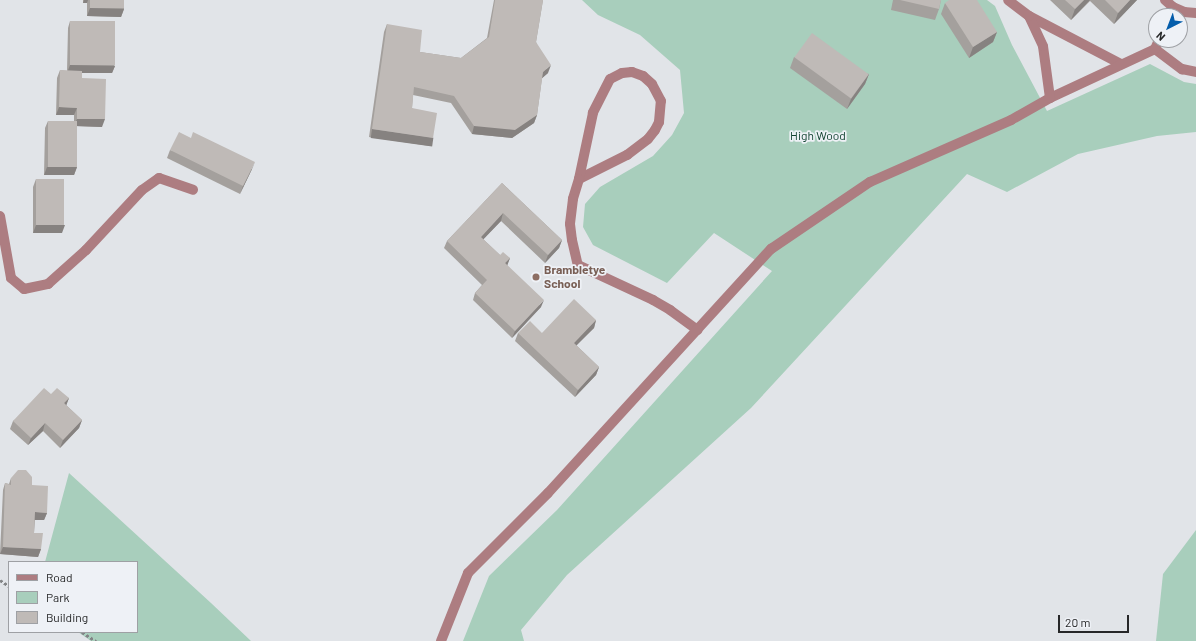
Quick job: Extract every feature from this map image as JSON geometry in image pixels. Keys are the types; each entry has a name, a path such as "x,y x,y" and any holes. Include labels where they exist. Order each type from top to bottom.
{"lane":[{"path":"1008,0 1029,16 1121,64"},
{"path":"1029,16 1043,46 1050,98"},
{"path":"441,641 468,573 548,494 771,249 870,182 1011,120 1050,98 1151,48"},
{"path":"1160,48 1182,69 1196,72"},
{"path":"579,180 627,155 648,139 655,130 659,122 661,101 652,84 643,76 632,72 622,73 610,79 593,113 579,180 573,200 570,224 578,265 653,300 698,330"},
{"path":"0,216 11,278 24,289 48,284 86,250 142,190 160,178 193,190"}],"path":[{"path":"84,633 96,641"}],"green space":[{"name":"High Wood","path":"582,0 987,0 995,6 1012,45 1047,111 1150,64 1184,82 1196,84 1196,132 1157,136 1078,154 1007,192 967,174 751,408 567,575 521,630 524,641 463,641 489,576 557,510 772,271 714,233 667,283 593,245 583,227 585,204 600,187 653,156 672,135 684,113 680,70 640,35 598,15"},
{"path":"69,473 251,641 91,641 79,633 138,633 138,561 45,561"},
{"path":"1196,530 1196,641 1156,641 1163,574"}],"building":[{"path":"90,0 124,0 124,8 90,8"},
{"path":"495,0 543,0 536,42 551,65 543,72 537,115 515,130 474,126 454,96 414,87 412,108 437,113 433,138 372,129 387,24 422,30 420,52 461,58 489,37"},
{"path":"900,0 941,0 939,9"},
{"path":"949,0 977,0 997,32 973,47 945,3"},
{"path":"1065,0 1084,0 1075,9"},
{"path":"1105,0 1130,0 1118,13"},
{"path":"70,21 115,21 115,65 70,65"},
{"path":"812,33 869,74 851,98 794,57"},
{"path":"60,70 82,71 82,78 106,79 105,119 77,119 77,108 59,107"},
{"path":"48,121 77,121 77,167 48,167"},
{"path":"179,132 191,138 193,132 255,162 243,186 170,150"},
{"path":"36,179 64,179 64,225 36,225"},
{"path":"502,183 562,240 548,255 503,213 481,237 500,255 503,252 510,258 505,263 544,300 515,331 475,293 487,280 447,241"},
{"path":"574,299 596,320 574,343 599,367 578,390 518,333 530,321 542,333"},
{"path":"44,388 51,394 57,388 69,398 64,403 82,420 63,440 45,423 31,438 13,421"},
{"path":"18,470 26,470 32,477 32,485 48,486 47,513 35,512 34,533 43,533 41,549 3,547 5,483 11,485 11,478"}],"place":[{"name":"Brambletye School","path":"536,277"}]}
